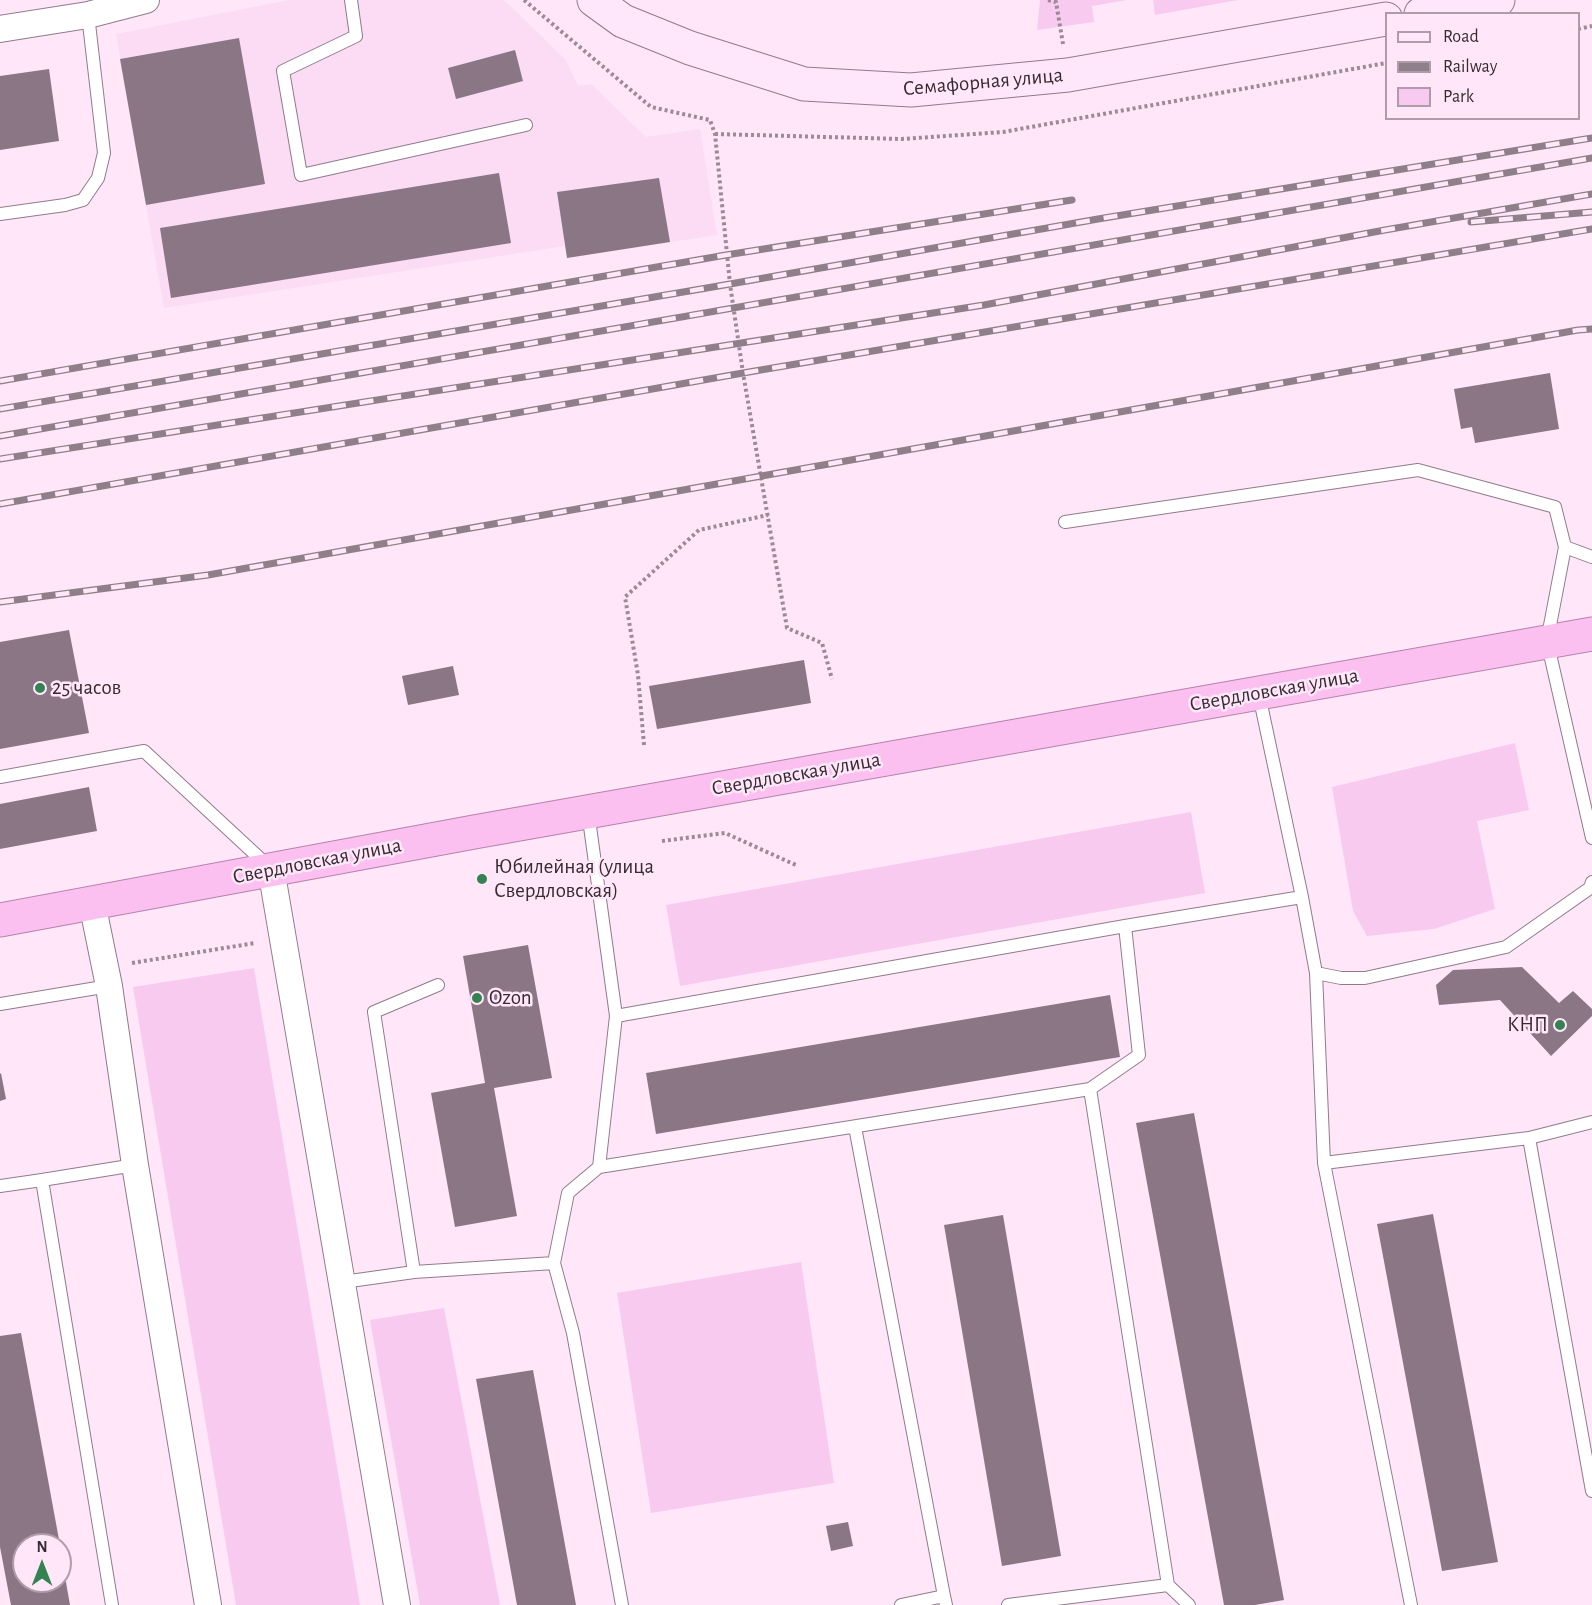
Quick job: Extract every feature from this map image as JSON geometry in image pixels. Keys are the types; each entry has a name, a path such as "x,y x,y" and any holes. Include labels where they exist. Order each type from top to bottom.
{"highway":[{"name":"Свердловская улица","path":"0,920 271,869 1592,633"}],"main road":[{"name":"Семафорная улица","path":"594,0 632,25 690,48 804,84 911,90 1068,75 1385,20"},
{"path":"1431,12 1486,1"}],"street":[{"path":"0,29 88,15 146,0"},
{"path":"271,869 397,1605"},
{"path":"92,903 109,986 135,1165 208,1605"}],"lane":[{"path":"351,0 356,36 283,71 301,175 526,125"},
{"path":"0,214 65,205 83,200 98,178 104,153 88,15"},
{"path":"1065,522 1418,470 1555,507 1565,547 1547,641 1592,838"},
{"path":"1565,547 1592,557"},
{"path":"1259,694 1316,973 1324,1163 1411,1605"},
{"path":"0,777 144,751 271,869"},
{"path":"588,812 616,1016 599,1167"},
{"path":"1316,973 1341,978 1365,978 1506,947 1590,888 1592,882"},
{"path":"616,1016 1302,897"},
{"path":"622,1605 573,1334 554,1263 568,1193 599,1167 1090,1089 1139,1055 1125,926"},
{"path":"414,1272 374,1012 438,985"},
{"path":"0,1004 109,986"},
{"path":"1090,1089 1168,1586 1189,1605"},
{"path":"1324,1163 1529,1138 1592,1122"},
{"path":"855,1127 945,1600 901,1605"},
{"path":"1529,1138 1592,1491"},
{"path":"0,1186 135,1165"},
{"path":"42,1180 112,1605"},
{"path":"343,1282 414,1272 554,1263"},
{"path":"1008,1605 1168,1586"}],"path":[{"path":"524,0 651,107 711,120 715,134 726,255 743,373 787,628 822,643 832,679"},
{"path":"715,134 902,139 1004,132 1385,63"},
{"path":"644,745 638,675 626,597 699,530 768,515"},
{"path":"662,841 725,833 798,866"},
{"path":"128,964 282,938"}],"shaded area":[{"path":"289,0 504,0 566,60 578,86 591,84 646,137 700,129 717,235 567,258 565,246 164,308 116,34"}],"green space":[{"path":"1040,0 1127,0 1092,6 1094,22 1037,30"},
{"path":"1153,0 1238,0 1155,15"},
{"path":"1515,743 1529,810 1477,821 1495,909 1434,929 1367,936 1353,911 1332,787"},
{"path":"1191,812 1205,893 680,986 666,905"},
{"path":"254,968 360,1605 236,1605 133,987"},
{"path":"801,1262 834,1483 651,1513 617,1293"},
{"path":"444,1308 500,1605 420,1605 370,1320"}],"building":[{"path":"239,38 265,184 146,205 120,59"},
{"path":"515,50 523,81 456,99 448,68"},
{"path":"49,69 59,141 0,150 0,76"},
{"path":"499,173 511,243 171,298 160,228"},
{"path":"659,178 670,242 567,258 557,192"},
{"path":"1550,373 1559,429 1475,443 1472,427 1461,429 1454,389"},
{"name":"25 часов","path":"69,630 89,733 0,749 0,642"},
{"path":"804,660 811,703 657,729 649,686"},
{"path":"453,666 459,695 408,705 402,676"},
{"path":"89,787 97,831 0,849 0,804"},
{"path":"528,945 552,1078 494,1088 517,1216 455,1227 431,1093 485,1083 463,956"},
{"path":"1522,967 1559,1003 1573,991 1592,1009 1592,1016 1551,1056 1500,1000 1439,1005 1436,985 1453,970"},
{"path":"1110,995 1120,1057 656,1134 646,1073"},
{"path":"0,1074 6,1099 0,1101"},
{"path":"1194,1113 1284,1600 1255,1605 1224,1605 1136,1123"},
{"path":"1433,1214 1498,1562 1442,1571 1377,1224"},
{"path":"1003,1215 1061,1556 1002,1566 944,1225"},
{"path":"21,1333 58,1533 12,1533 12,1593 68,1593 70,1605 11,1605 0,1547 0,1336"},
{"path":"533,1370 576,1605 517,1605 476,1379"},
{"path":"848,1522 853,1546 831,1551 826,1526"}],"railway":[{"path":"0,409 1098,219 1592,138"},
{"path":"0,436 1592,158"},
{"path":"0,459 984,305 1592,194"},
{"path":"0,381 726,255 1072,200"},
{"path":"1471,222 1592,212"},
{"path":"0,504 743,373 1592,229"},
{"path":"0,602 208,575 1592,329"}],"place":[{"name":"25 часов","path":"40,688"},
{"name":"Юбилейная (улица Свердловская)","path":"482,879"},
{"name":"Ozon","path":"477,998"},
{"name":"КНП","path":"1560,1025"}]}
